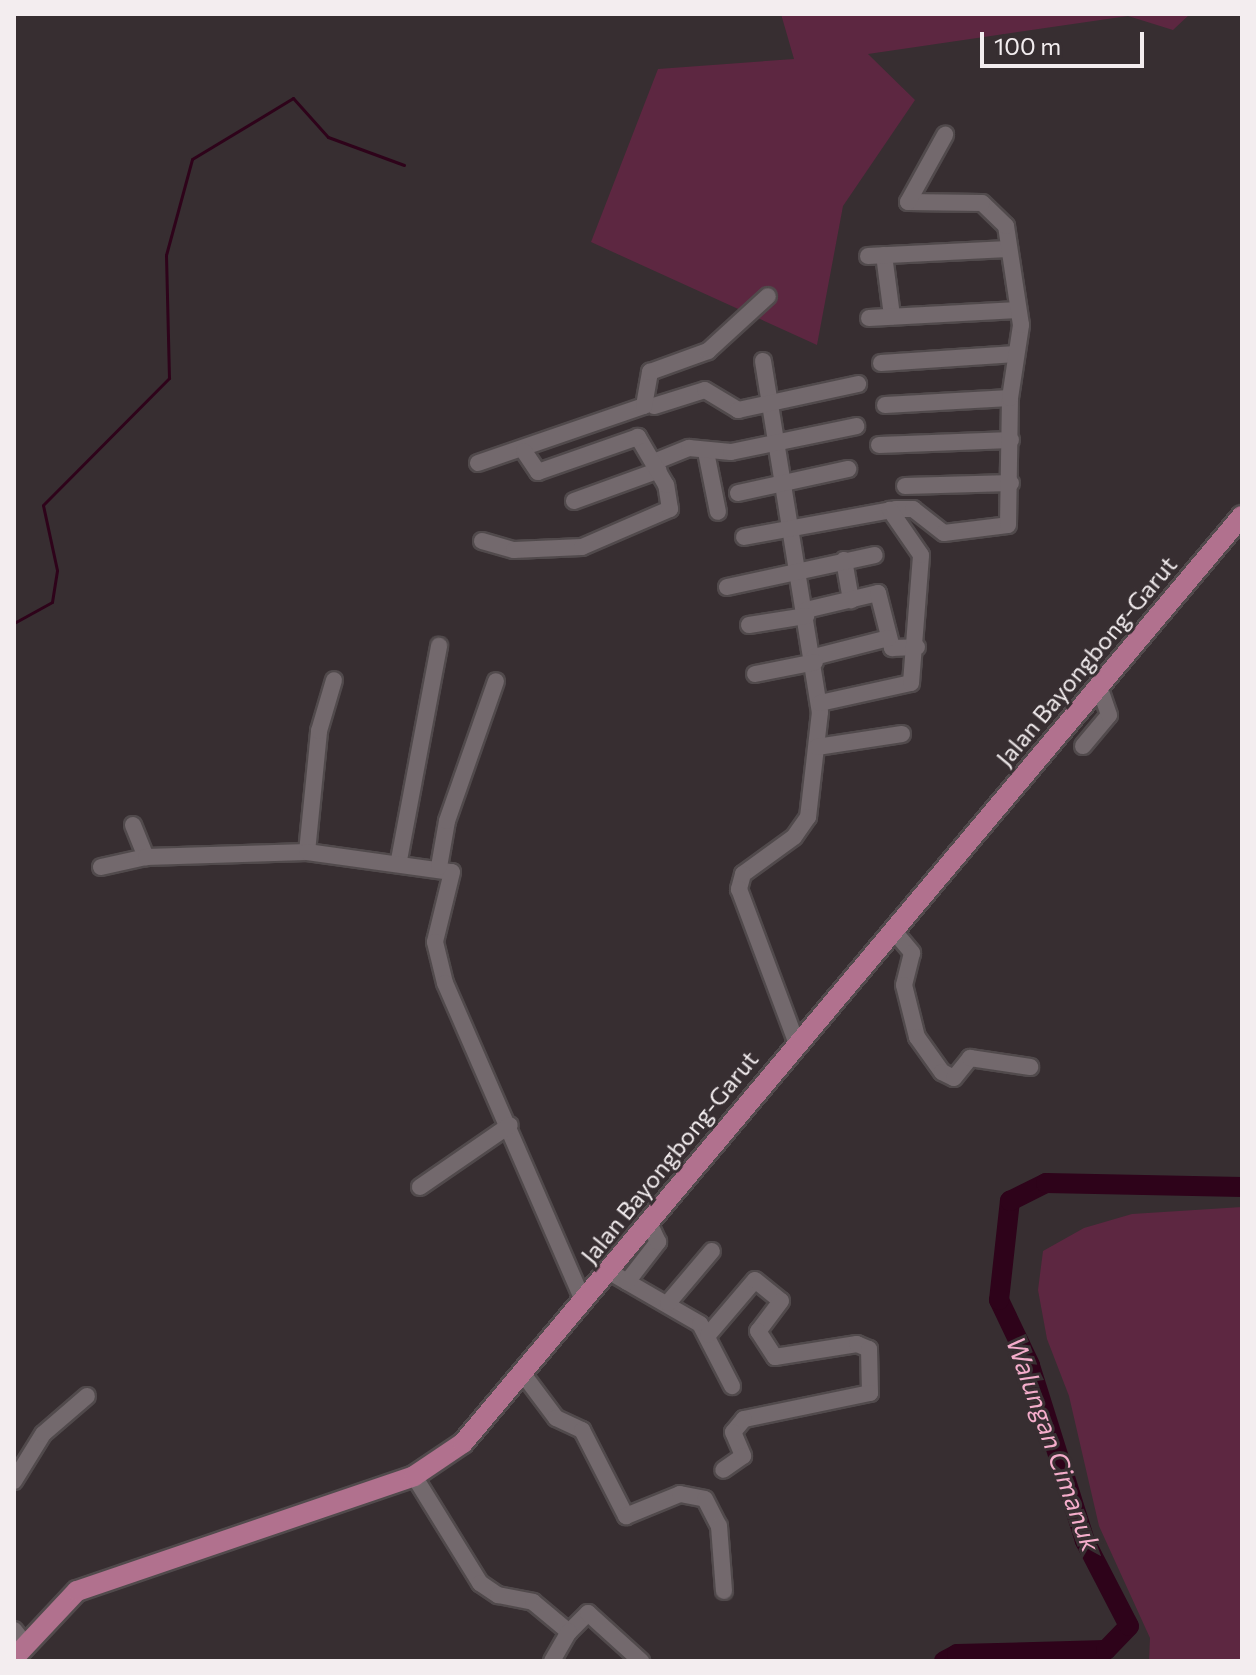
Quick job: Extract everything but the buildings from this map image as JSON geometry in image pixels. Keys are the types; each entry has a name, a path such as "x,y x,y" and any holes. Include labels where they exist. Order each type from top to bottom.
{"main road":[{"name":"Jalan Bayongbong-Garut","path":"18,1644 77,1591 119,1574 414,1476 463,1443 583,1300 618,1277 649,1223 1242,516"}],"street":[{"path":"744,537 900,509 944,533 1003,529 1011,483 1010,398 1018,310 1002,217 982,203 908,202 945,135"},
{"path":"892,316 876,256 1008,249"},
{"path":"478,463 524,451 644,406 650,372 708,351 768,296"},
{"path":"869,318 1018,310"},
{"path":"881,363 1016,354"},
{"path":"763,361 820,703 817,747 804,825 743,874 739,889 797,1044"},
{"path":"654,406 705,390 732,410 858,384"},
{"path":"885,405 1010,398"},
{"path":"574,501 657,466 689,448 706,452 778,443 856,426"},
{"path":"482,541 555,551 640,528 670,509 657,466 636,437 538,472 524,451"},
{"path":"879,445 1011,440"},
{"path":"706,452 718,512"},
{"path":"738,493 848,469"},
{"path":"905,486 1011,483"},
{"path":"820,703 908,687 917,647 921,555 900,509"},
{"path":"727,587 798,569 875,555"},
{"path":"844,560 851,600"},
{"path":"749,625 880,594 892,648 917,647"},
{"path":"755,674 889,638"},
{"path":"399,860 439,646"},
{"path":"307,852 319,731 334,680"},
{"path":"439,867 447,821 496,681"},
{"path":"1083,746 1109,715 1099,686"},
{"path":"817,747 902,734"},
{"path":"133,825 146,857"},
{"path":"101,867 146,857 307,852 399,860 439,867 453,876 436,933 439,961 462,1033 510,1125 583,1300"},
{"path":"893,930 912,953 904,985 917,1037 942,1072 954,1078 970,1058 1030,1067"},
{"path":"420,1187 510,1125"},
{"path":"668,1303 712,1251"},
{"path":"618,1277 668,1303 708,1335 732,1386"},
{"path":"708,1335 755,1280 781,1301 758,1331 775,1357 857,1344 869,1349 870,1393 744,1419 733,1432 744,1454 723,1470"},
{"path":"523,1374 556,1418 582,1430 626,1516 680,1494 705,1499 719,1526 724,1591"},
{"path":"14,1481 43,1434 87,1396"},
{"path":"414,1476 480,1583 498,1595 533,1602 569,1632"},
{"path":"552,1661 569,1632 588,1613 641,1661"}],"shaded area":[{"path":"781,14 1190,14 1173,30 1128,16 868,54 915,100 843,206 817,345 591,242 658,69 794,59"},
{"path":"1242,1207 1242,1661 1149,1661 1150,1638 1099,1526 1069,1396 1047,1339 1038,1290 1043,1251 1084,1228 1132,1214"}],"waterway":[{"path":"14,623 52,602 57,570 43,505 169,378 166,255 192,159 293,98 328,137 404,165"},
{"name":"Walungan Cimanuk","path":"944,1661 957,1654 1106,1650 1129,1626 1085,1541 1030,1365 999,1300 1010,1201 1046,1183 1242,1187"}]}
